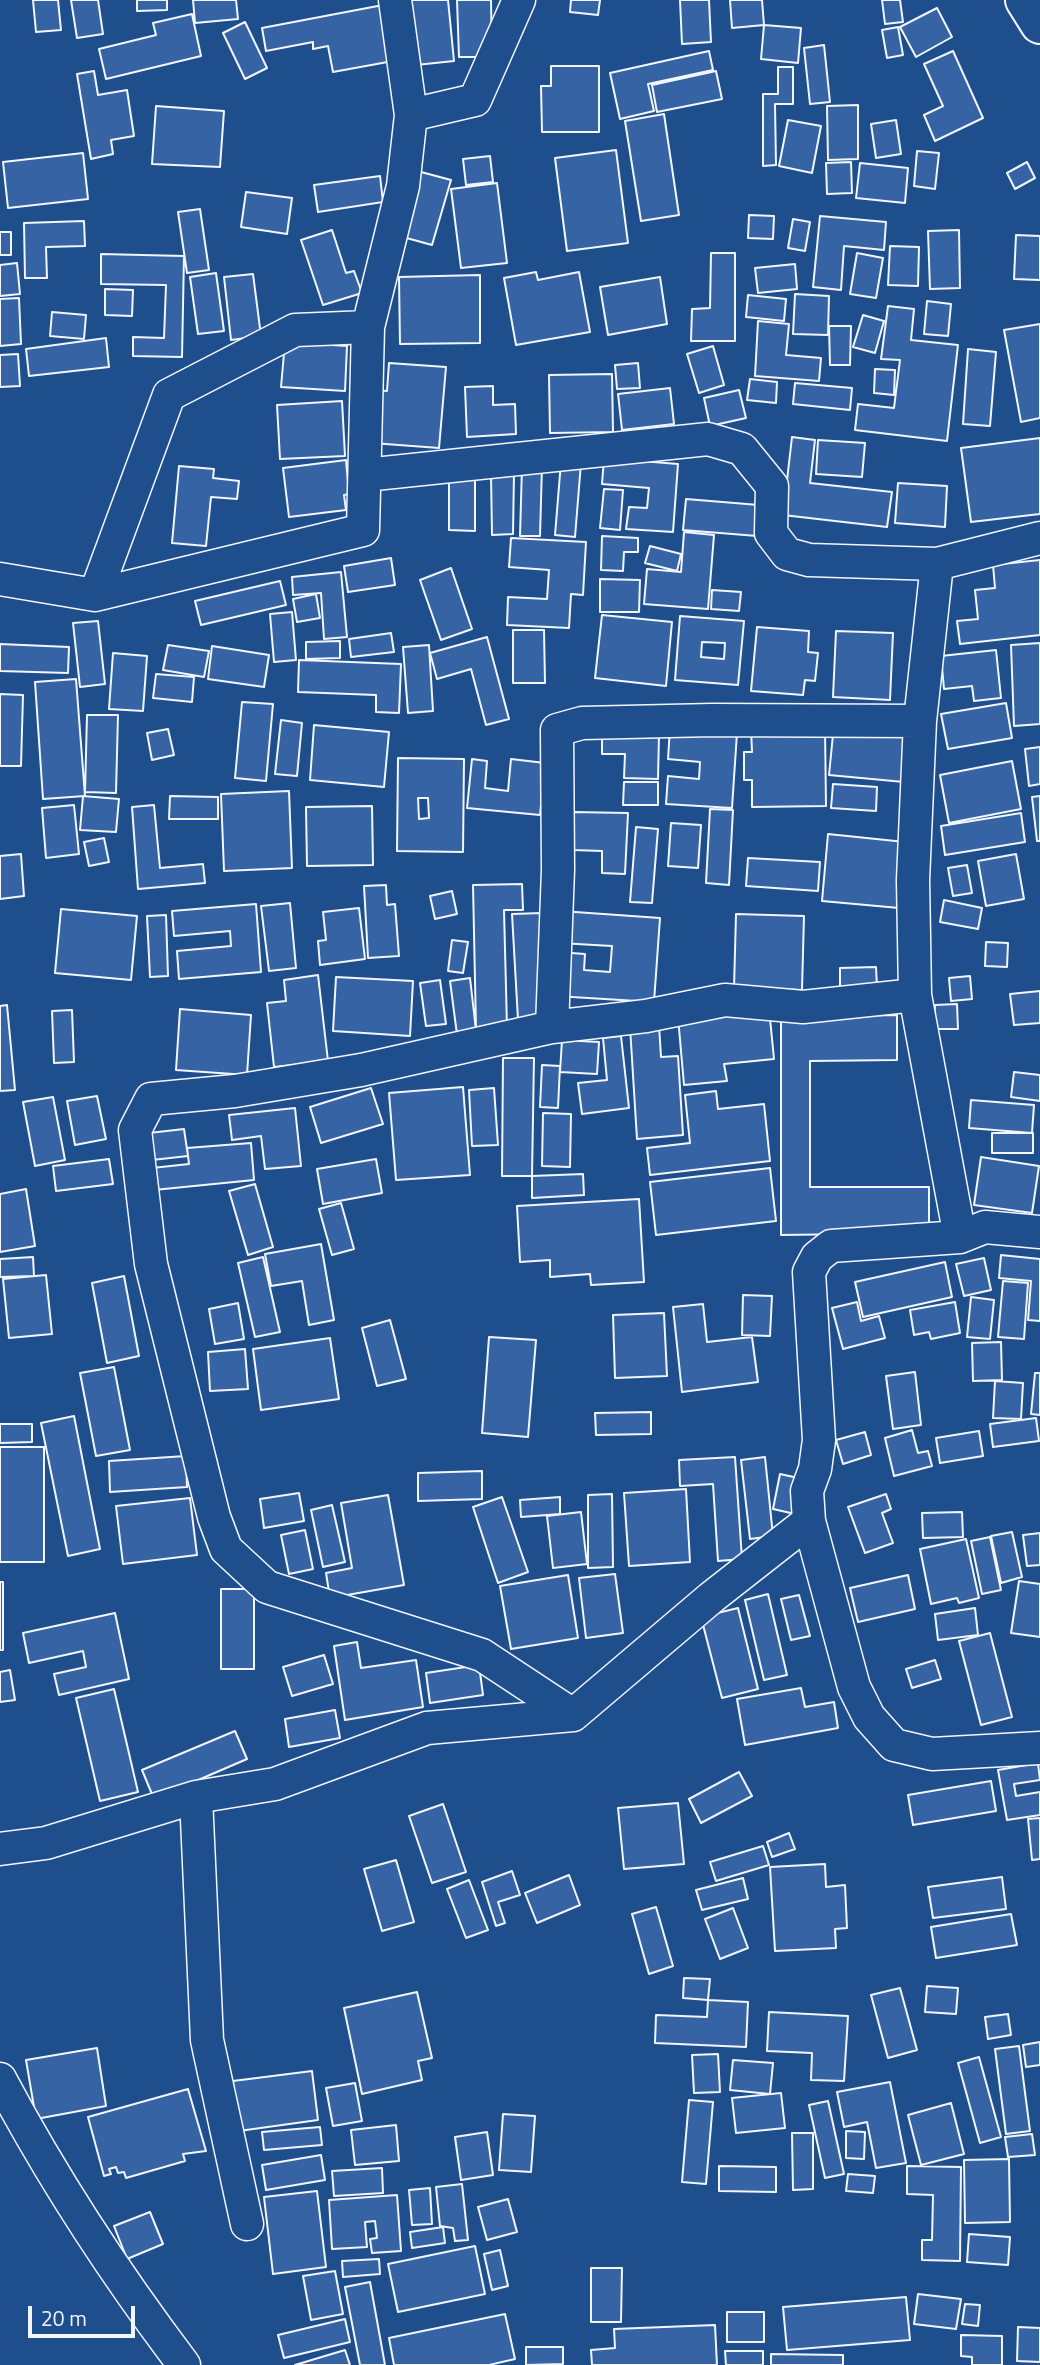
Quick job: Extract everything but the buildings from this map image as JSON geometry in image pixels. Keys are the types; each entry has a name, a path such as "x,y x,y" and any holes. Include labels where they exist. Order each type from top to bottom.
{"main road":[{"path":"1025,0 1040,24"}],"street":[{"path":"0,579 95,595 363,530 368,327 403,186 411,115 395,0"},
{"path":"411,115 475,100 519,0"},
{"path":"95,595 169,395 295,330 368,327"},
{"path":"365,475 708,439 742,449 772,486 771,533 786,554 809,560 937,564 1040,538"},
{"path":"937,564 920,721 913,880 915,995 960,1237"},
{"path":"552,1027 558,870 557,730 582,723 712,720 920,721"},
{"path":"573,1715 482,1655 267,1587 226,1549 214,1517 151,1264 135,1130 151,1099 235,1091 361,1070 552,1027 646,1016 725,1000 803,1007 915,995"},
{"path":"1040,1232 985,1227 960,1237 831,1246 817,1257 809,1272 819,1440 816,1469 807,1491 809,1521 854,1687 869,1717 894,1745 932,1754 1040,1748"},
{"path":"0,1849 47,1843 196,1797 275,1784 427,1728 573,1715 712,1597 809,1521"},
{"path":"196,1797 207,2040 247,2224"},
{"path":"0,2080 26,2129 122,2279 184,2365"}]}
